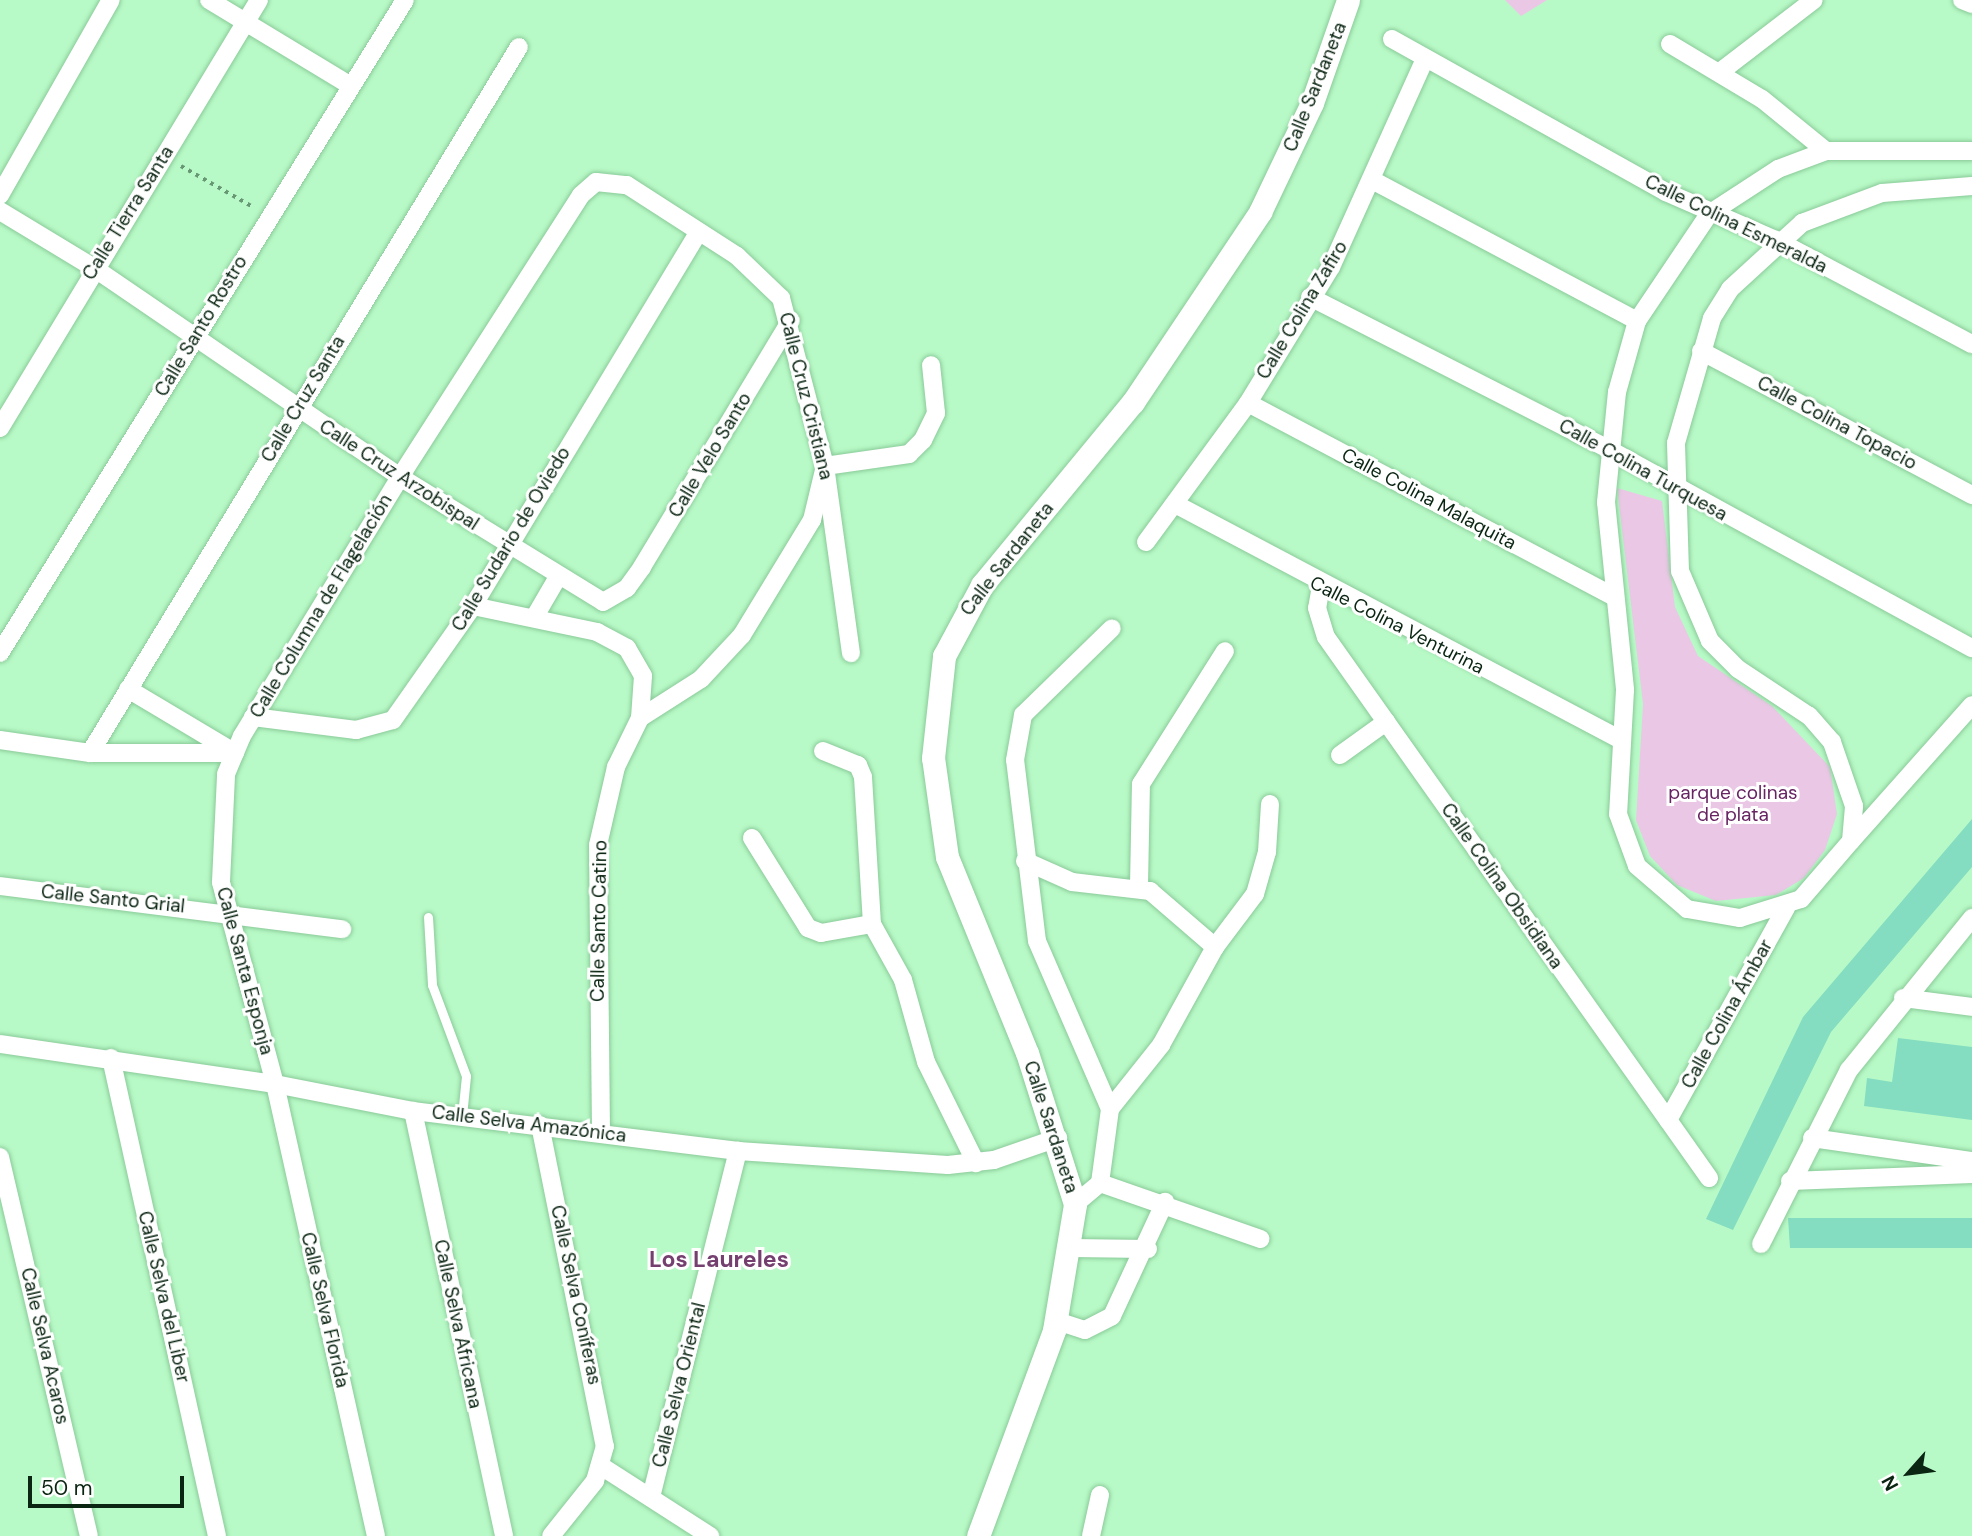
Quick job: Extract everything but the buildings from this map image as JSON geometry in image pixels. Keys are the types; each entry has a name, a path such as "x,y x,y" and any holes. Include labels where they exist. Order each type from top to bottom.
{"street":[{"path":"0,195 111,0"},
{"path":"209,0 351,86"},
{"name":"Calle Tierra Santa","path":"0,428 94,268 259,0"},
{"name":"Calle Santo Rostro","path":"0,653 268,216 405,0"},
{"name":"Calle Sardaneta","path":"978,1536 1056,1321 1071,1248 1075,1204 1058,1138 947,857 933,758 944,656 982,585 1133,402 1260,212 1312,103 1348,0"},
{"path":"1720,72 1814,0"},
{"path":"1962,0 1972,4"},
{"name":"Calle Colina Esmeralda","path":"1392,39 1425,60 1709,214 1776,240 1972,344"},
{"path":"1670,44 1720,72 1826,151"},
{"name":"Calle Cruz Santa","path":"90,752 296,408 519,47"},
{"name":"Calle Colina Zafiro","path":"1146,542 1177,505 1248,403 1310,298 1374,181 1425,60"},
{"path":"1972,151 1826,151 1777,169 1709,214 1637,321 1617,392 1610,450 1611,595 1625,690 1616,787 1625,842 1660,892 1715,916 1761,917 1786,908 1816,886 1851,841 1972,705"},
{"path":"1374,181 1637,321"},
{"name":"Calle Cruz Cristiana","path":"581,195 596,183 619,182 699,232 765,280 791,320 825,466 851,653"},
{"path":"1851,841 1854,806 1832,742 1809,716 1738,669 1710,641 1693,611 1680,571 1672,486 1676,443 1701,351 1730,289 1776,240 1870,196 1964,186 1972,195"},
{"name":"Calle Columna de Flagelación","path":"226,774 253,718 400,477 581,195"},
{"name":"Calle Cruz Arzobispal","path":"0,211 94,268 296,408 558,577 603,602 627,588"},
{"name":"Calle Sudario de Oviedo","path":"253,718 378,729 405,706 473,606 506,543 699,232"},
{"name":"Calle Colina Turquesa","path":"1310,298 1610,450 1972,648"},
{"name":"Calle Velo Santo","path":"627,588 791,320"},
{"name":"Calle Colina Topacio","path":"1701,351 1972,495"},
{"path":"640,718 701,679 737,643 812,520 825,466 909,454 936,413 931,365"},
{"name":"Calle Colina Malaquita","path":"1248,403 1611,595"},
{"name":"Calle Colina Venturina","path":"1177,505 1321,586 1620,740"},
{"path":"534,618 558,577"},
{"name":"Calle Colina Obsidiana","path":"1321,586 1321,628 1709,1178"},
{"path":"473,606 597,632 626,648 643,676 640,718"},
{"path":"1110,1109 1042,961 1025,861 1015,760 1023,715 1112,628"},
{"path":"1139,886 1140,784 1225,651"},
{"path":"128,689 235,753"},
{"name":"Calle Santo Catino","path":"601,1132 598,845 616,767 640,718"},
{"path":"1340,755 1386,722"},
{"path":"0,740 90,752 235,753"},
{"path":"823,751 858,765 863,777 872,924 903,980 926,1062 985,1162"},
{"name":"Calle Santa Esponja","path":"226,774 221,882 275,1084"},
{"path":"1075,1204 1100,1183 1110,1109 1161,1045 1214,947 1255,894 1267,852 1270,804"},
{"path":"752,838 808,928 821,933 872,924"},
{"path":"1025,861 1072,882 1139,886 1214,947"},
{"name":"Calle Santo Grial","path":"0,886 227,912 342,929"},
{"name":"Calle Colina Ámbar","path":"1668,1120 1786,908"},
{"path":"1761,1244 1812,1138 1856,1059 1903,998 1972,918"},
{"path":"1903,998 1972,1007"},
{"name":"Calle Selva Amazónica","path":"0,1044 111,1058 275,1084 413,1111 601,1132 738,1151 985,1162 1058,1138"},
{"name":"Calle Selva del Liber","path":"111,1058 217,1536"},
{"name":"Calle Selva Florida","path":"275,1084 376,1536"},
{"name":"Calle Selva Africana","path":"413,1111 504,1536"},
{"name":"Calle Selva Coníferas","path":"540,1125 603,1423 601,1466"},
{"path":"1812,1138 1972,1161"},
{"name":"Calle Selva Oriental","path":"652,1497 738,1151"},
{"name":"Calle Selva Acaros","path":"0,1157 89,1536"},
{"path":"1790,1181 1972,1174"},
{"path":"1100,1183 1165,1202 1261,1239"},
{"path":"1056,1321 1098,1327 1112,1316 1148,1249 1165,1202"},
{"path":"1071,1248 1148,1249"},
{"path":"551,1536 585,1497 601,1466 710,1536"},
{"path":"1091,1536 1100,1495"}],"lane":[{"path":"428,917 432,985 466,1076 462,1116"}],"path":[{"path":"164,156 268,216"}],"green space":[{"path":"1505,0 1547,0 1521,16"},
{"name":"parque colinas de plata","path":"1617,488 1662,501 1675,607 1698,656 1772,706 1830,767 1837,814 1825,850 1804,878 1776,895 1716,901 1677,885 1650,856 1636,820 1643,704"}],"district":[{"name":"Los Laureles","path":"719,1259"}]}
